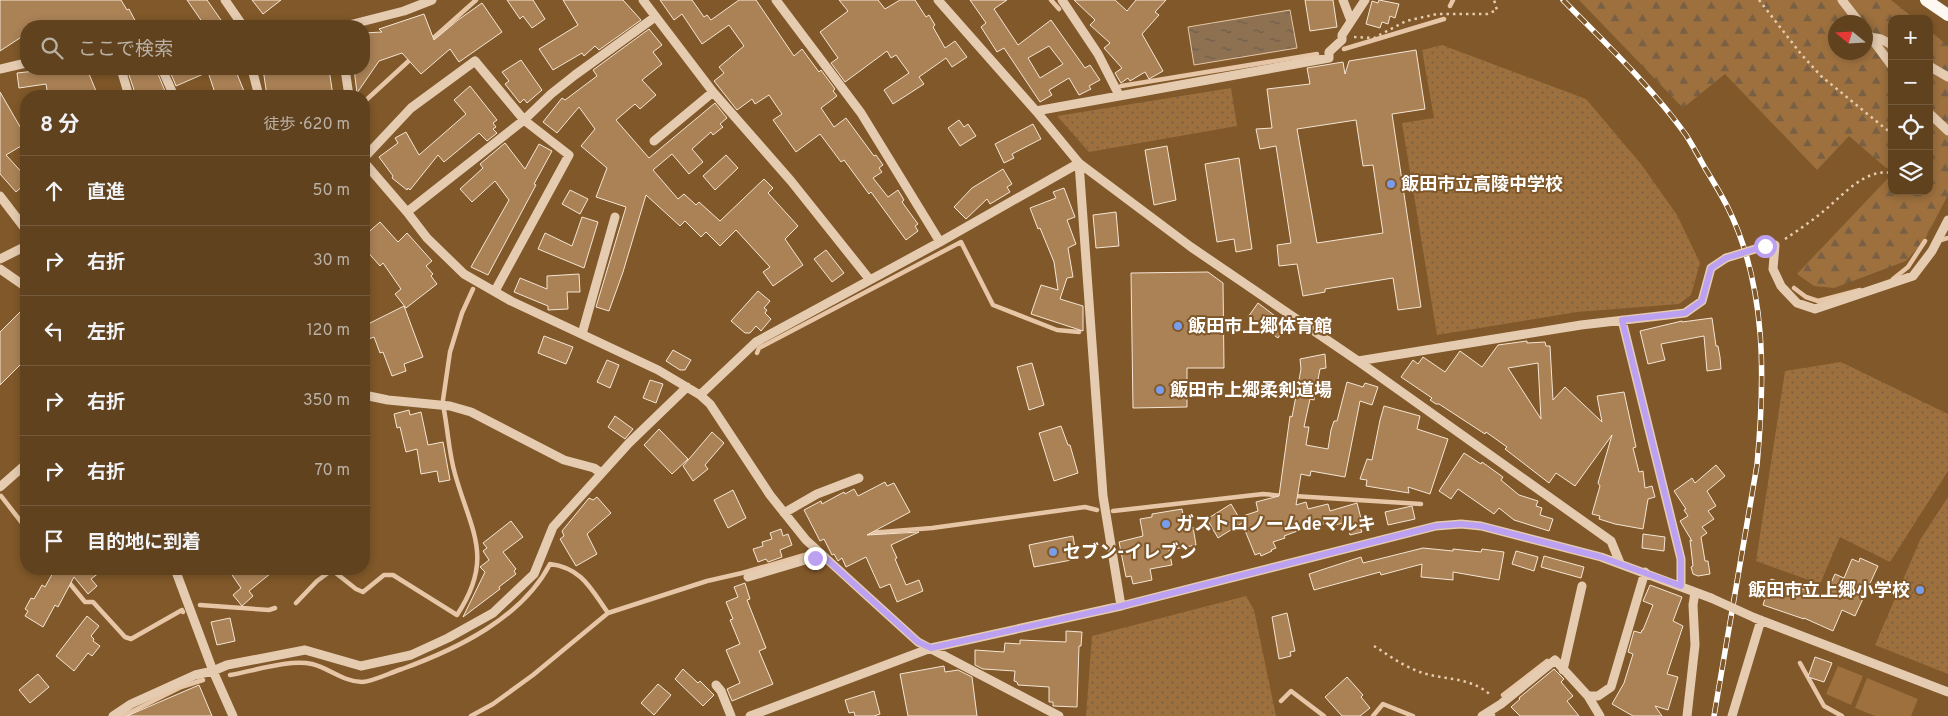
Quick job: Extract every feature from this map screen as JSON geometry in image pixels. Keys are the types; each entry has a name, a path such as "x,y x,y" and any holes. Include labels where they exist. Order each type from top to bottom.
{"main road":[{"path":"1926,0 1948,14"}],"street":[{"path":"225,0 239,20"},
{"path":"369,20 404,11 432,0"},
{"path":"643,0 713,92 791,181 870,280"},
{"path":"776,0 862,113 940,242"},
{"path":"938,0 1079,163 1191,246 1358,361 1611,541 1620,563"},
{"path":"1062,0 1098,54 1118,95"},
{"path":"1344,0 1351,21"},
{"path":"1036,111 1329,58 1329,52 1342,40 1342,36 1364,0"},
{"path":"1842,0 1854,15"},
{"path":"408,212 524,120 569,80 655,17"},
{"path":"1873,36 1888,43"},
{"path":"1873,41 1888,61"},
{"path":"370,153 411,108 475,61 524,120 569,155 495,292"},
{"path":"0,69 20,64"},
{"path":"1933,68 1948,77"},
{"path":"123,75 127,90"},
{"path":"165,75 171,90"},
{"path":"254,75 257,90"},
{"path":"346,75 348,90"},
{"path":"654,141 713,92"},
{"path":"1933,116 1948,130"},
{"path":"700,395 756,342 940,242 1079,163"},
{"path":"1079,163 1103,496 1121,606"},
{"path":"370,167 427,238 464,274 495,292 658,370 700,395 710,404 741,454 806,540 918,642 1059,716"},
{"path":"0,196 20,222"},
{"path":"582,334 615,217"},
{"path":"1358,361 1622,320 1685,313 1702,301 1711,268 1726,258 1765,246 1775,246 1773,269 1780,286 1797,303 1815,309 1913,276 1932,251 1948,220"},
{"path":"0,259 20,249"},
{"path":"0,269 20,283"},
{"path":"1622,320 1681,559 1681,586"},
{"path":"113,716 131,704 195,675 213,671 227,665 305,650 361,666 411,655 448,638 492,613 534,574 553,527 629,442 687,387"},
{"path":"370,396 388,400 450,406 471,412 564,460 594,468 601,473"},
{"path":"0,487 20,469"},
{"path":"784,513 817,494 859,478"},
{"path":"750,716 931,648 1121,606 1436,526 1461,524 1490,529 1620,563 1711,598 1758,619 1948,692"},
{"path":"748,577 822,555"},
{"path":"1588,696 1598,696 1611,687 1645,572"},
{"path":"177,575 213,671 233,716"},
{"path":"1563,670 1582,586"},
{"path":"1687,716 1695,645 1693,605 1695,592"},
{"path":"1732,716 1758,619"},
{"path":"1482,716 1501,704 1554,660 1588,696 1600,716"},
{"path":"716,686 731,716"}],"path":[{"path":"1342,36 1374,38 1406,21 1437,14 1487,14 1497,10 1494,0"},
{"path":"1759,0 1801,54 1821,76 1888,131"},
{"path":"1775,246 1820,214 1860,180 1881,171 1888,172"},
{"path":"1374,646 1416,671 1465,680 1485,689 1501,704"}],"green space":[{"path":"1579,0 1891,0 1910,15 1888,15 1888,170 1849,136 1817,170 1725,74 1683,108"},
{"path":"1933,33 1948,46 1948,195 1924,241 1906,261 1834,288 1814,286 1797,274 1888,178 1888,195 1933,195"},
{"path":"1442,45 1586,99 1641,164 1677,215 1700,263 1691,295 1679,304 1577,312 1437,335 1402,123 1434,118 1422,50"},
{"path":"1231,88 1237,126 1089,152 1057,116"},
{"path":"1841,362 1948,414 1948,471 1890,562 1840,537 1820,584 1756,561 1785,371"},
{"name":"飯田市立上郷小学校","path":"1948,497 1948,674 1875,645 1920,540"},
{"path":"1246,596 1254,610 1276,716 1086,716 1092,636"},
{"path":"1838,666 1863,676 1851,705 1826,694"},
{"path":"1867,678 1918,699 1911,716 1875,716 1855,708"}],"water":[{"path":"1290,10 1297,48 1194,65 1188,27"}],"building":[{"path":"0,0 121,0 135,20 20,20 20,38 0,51"},
{"path":"187,0 207,0 221,20 201,20"},
{"path":"252,0 281,0 263,14"},
{"path":"507,0 533,0 545,19 532,28 523,16 520,19"},
{"path":"563,0 623,0 641,20 599,50 595,46 584,56 582,53 553,70 539,49 578,25"},
{"path":"660,0 692,0 704,17 707,15 711,20 739,0 756,0 794,56 802,49 819,72 821,70 835,89 833,91 837,96 821,108 834,127 846,118 874,156 876,155 883,165 879,168 882,172 873,178 888,197 898,190 904,200 902,202 918,224 915,226 918,231 906,240 871,192 869,194 844,160 841,162 820,134 796,152 773,120 782,114 769,95 755,104 752,99 737,110 714,81 724,73 719,67 744,46 729,25 702,44 682,14 674,20"},
{"path":"839,0 878,0 885,9 900,0 915,0 926,17 929,15 935,25 933,27 945,48 955,41 967,57 952,67 946,58 919,77 924,84 893,104 884,90 909,73 896,55 891,58 887,51 845,82 831,63 838,58 820,32 848,11"},
{"path":"970,0 1007,0 994,9 1018,45 1051,20 1085,68 1090,65 1100,80 1089,86 1091,89 1079,95 1069,78 1049,90 1052,95 1040,102 1004,48 997,52 981,27 986,23","holes":["1049,46 1063,64 1040,78 1028,58"]},
{"path":"1074,0 1115,0 1127,11 1136,0 1166,0 1155,12 1159,15 1142,34 1163,71 1149,79 1145,72 1130,81 1128,78 1121,83 1115,73 1122,68 1104,48 1110,43 1090,25 1095,20"},
{"path":"1305,0 1333,0 1337,27 1310,31"},
{"path":"1379,0 1399,4 1395,18 1390,16 1388,24 1382,22 1380,28 1366,24 1372,1 1378,3"},
{"path":"482,3 502,32 459,62 450,49 421,74 402,53 379,61 370,74 370,33 382,32 379,29 424,14 434,40"},
{"path":"649,29 662,45 653,52 662,64 642,80 656,95 640,109 635,104 616,120 649,158 715,103 727,118 720,124 723,127 713,135 711,132 692,149 703,162 689,174 672,154 653,170 678,199 684,194 696,205 699,202 720,221 764,179 773,188 768,193 798,226 785,239 803,265 773,286 763,272 770,267 736,230 720,246 706,232 701,237 685,221 680,226 646,195 609,311 596,307 626,207 596,197 607,168 581,146 595,129 579,107 557,133 543,122 562,98 565,100 597,76 593,70"},
{"path":"1416,50 1425,109 1392,114 1421,307 1398,310 1393,278 1325,289 1325,292 1303,296 1297,264 1279,266 1277,245 1291,243 1276,146 1260,149 1256,129 1272,128 1267,89 1310,84 1307,68 1343,62 1345,74 1349,61","holes":["1356,120 1363,166 1373,165 1383,233 1317,243 1297,129"]},
{"path":"521,60 542,90 527,103 524,99 520,103 505,84 509,81 502,72"},
{"path":"17,73 20,73 20,75 89,75 96,90 47,90 46,84 19,88"},
{"path":"129,75 158,75 165,90 134,90"},
{"path":"171,75 201,75 176,86"},
{"path":"209,75 237,75 244,90 214,90"},
{"path":"264,75 330,75 332,90 266,90"},
{"path":"355,75 369,75 359,90 357,90"},
{"path":"470,86 497,120 493,123 496,127 493,129 497,133 487,141 479,133 444,162 438,155 410,190 408,188 407,190 392,178 393,176 379,157 398,143 395,138 406,132 419,155 466,114 454,100"},
{"path":"0,92 20,127 20,147 6,155 20,170 20,188 16,192 0,174"},
{"path":"959,120 964,127 968,124 976,136 960,146 948,128"},
{"path":"1033,124 1041,139 1012,154 1014,158 1004,163 995,144"},
{"path":"505,143 525,169 539,144 552,151 488,275 471,267 509,200 495,181 472,202 460,189 483,168 480,164"},
{"path":"1167,146 1176,200 1154,205 1145,150"},
{"path":"726,155 738,168 715,190 703,176"},
{"path":"1239,158 1252,249 1236,252 1234,239 1217,242 1205,164"},
{"path":"1003,169 1012,184 1007,187 1010,192 990,204 987,199 966,219 954,207 972,188"},
{"path":"1064,188 1075,217 1067,220 1076,244 1068,248 1073,277 1067,278 1060,299 1083,306 1083,331 1031,314 1041,285 1058,290 1054,262 1030,208 1056,198 1053,192"},
{"path":"570,190 588,199 580,214 562,204"},
{"path":"1116,212 1119,246 1096,248 1093,215"},
{"path":"582,217 598,222 584,268 538,249 545,233 572,246"},
{"path":"380,222 398,242 407,233 432,261 426,266 433,274 431,276 437,284 406,308 395,294 401,289 383,263 380,266 370,255 370,231"},
{"path":"826,250 844,273 832,282 814,259"},
{"name":"飯田市上郷体育館","path":"1208,272 1223,283 1224,368 1187,368 1187,407 1133,408 1131,273"},
{"path":"579,274 580,292 567,292 568,309 548,310 548,306 514,292 520,278 547,289 547,276"},
{"path":"758,291 770,301 764,308 767,310 765,313 771,319 761,331 756,326 750,333 745,333 731,321"},
{"path":"1258,303 1287,325 1278,338 1248,317"},
{"path":"404,306 423,357 404,364 406,371 392,376 383,352 380,353 374,337 370,339 370,323"},
{"path":"20,312 20,365 0,385 0,332"},
{"path":"1712,318 1721,369 1707,371 1704,336 1661,344 1665,360 1648,364 1640,331 1682,321"},
{"path":"544,336 573,347 566,364 538,353"},
{"path":"1527,341 1527,343 1545,342 1546,346 1550,346 1553,400 1565,387 1602,422 1597,396 1624,392 1636,447 1633,448 1639,472 1643,471 1645,488 1652,486 1655,497 1648,499 1643,529 1615,524 1599,519 1600,516 1592,514 1600,486 1598,483 1612,435 1575,486 1556,473 1549,483 1505,449 1507,447 1486,432 1485,434 1439,404 1436,404 1430,400 1432,398 1401,377 1413,360 1418,364 1423,357 1445,372 1460,351 1482,367 1498,345","holes":["1538,363 1541,419 1508,368"]},
{"path":"673,350 691,360 685,370 680,370 666,361"},
{"path":"1325,354 1326,368 1320,369 1314,400 1310,399 1304,427 1309,427 1306,445 1328,449 1331,430 1334,421 1337,421 1347,382 1363,387 1365,383 1378,387 1372,405 1360,401 1345,477 1311,471 1310,476 1301,474 1296,505 1306,502 1308,509 1328,504 1330,511 1357,503 1363,526 1360,527 1362,532 1350,535 1348,527 1345,528 1343,523 1327,527 1326,523 1320,525 1319,523 1273,542 1276,548 1261,556 1260,553 1255,555 1242,523 1218,538 1207,519 1231,504 1241,521 1240,517 1258,511 1256,502 1279,496 1290,416 1292,417 1301,369 1300,359"},
{"path":"607,360 619,365 610,388 597,382"},
{"path":"1032,363 1044,405 1029,410 1017,367"},
{"path":"650,380 663,384 656,403 643,398"},
{"path":"1384,406 1420,416 1417,429 1448,439 1430,494 1408,487 1409,493 1366,486 1367,480 1360,479 1367,459 1372,460"},
{"path":"409,410 410,415 421,412 428,445 443,442 450,480 439,482 437,471 421,474 417,449 406,452 400,427 397,428 394,414"},
{"path":"615,416 633,429 625,439 608,427"},
{"path":"1061,426 1068,445 1070,445 1078,473 1054,481 1039,433"},
{"path":"659,429 688,459 672,474 644,445"},
{"path":"712,432 724,443 705,465 708,469 693,481 683,466"},
{"path":"1464,453 1481,464 1482,462 1503,477 1501,480 1519,495 1538,501 1536,506 1542,508 1540,515 1553,519 1549,531 1514,520 1499,508 1494,514 1458,489 1451,499 1439,491"},
{"path":"1716,465 1725,476 1707,491 1716,506 1708,511 1714,519 1702,527 1707,533 1701,537 1705,561 1708,561 1710,574 1698,576 1693,574 1691,567 1693,566 1690,540 1692,541 1680,521 1688,516 1684,510 1686,509 1674,491 1692,478 1695,483"},
{"path":"885,482 887,486 894,483 910,512 867,535 919,532 891,545 906,585 919,580 923,591 897,602 890,584 880,588 866,557 846,567 842,558 838,561 834,554 832,555 824,539 820,541 804,510 821,501 822,504 844,492 845,494 854,489 858,496"},
{"path":"733,490 746,518 728,528 714,500"},
{"path":"597,497 611,513 587,534 597,554 576,566 560,539 564,536 562,531 589,498 593,500"},
{"path":"1412,506 1415,519 1388,525 1385,512"},
{"path":"1182,509 1186,531 1193,527 1196,545 1169,550 1172,565 1150,569 1152,580 1133,584 1131,576 1126,577 1119,542 1143,536 1140,519 1152,517 1152,514"},
{"path":"511,521 523,537 503,552 516,569 514,571 516,574 499,587 500,589 463,617 485,572 480,567 489,560 483,551 487,548 483,543"},
{"path":"781,529 783,536 788,534 792,545 780,550 782,557 768,562 766,559 758,562 753,549 763,546 762,542 772,539 770,533"},
{"path":"1643,534 1665,537 1664,551 1642,548"},
{"name":"セブン-イレブン","path":"1073,536 1077,559 1034,567 1029,545"},
{"path":"1423,548 1481,552 1482,549 1504,552 1499,580 1453,572 1453,580 1421,577 1422,564 1381,575 1380,572 1314,590 1309,574 1361,557 1363,563"},
{"path":"1516,551 1538,557 1534,571 1512,564"},
{"path":"1544,556 1584,567 1581,578 1541,567"},
{"path":"1860,558 1878,566 1855,616 1842,610 1833,631 1804,618 1763,605 1771,579 1825,596 1835,574 1844,578 1852,559 1859,562"},
{"path":"52,575 96,575 91,579 97,586 88,594 74,577 58,607 55,605 43,627 25,616 28,611 25,609 31,598 34,599 42,585 45,587"},
{"path":"232,575 269,575 249,591 253,596 242,606 233,595 241,588"},
{"path":"745,583 750,599 747,600 766,648 759,651 773,684 732,701 727,689 740,683 726,650 740,644 730,620 733,619 726,602 738,597 734,587"},
{"path":"1650,585 1682,597 1673,621 1683,626 1667,674 1678,677 1668,710 1655,706 1662,716 1633,716 1612,704 1624,683 1633,654 1628,652 1634,631 1641,633 1653,605 1643,601"},
{"path":"1287,613 1295,651 1290,652 1291,656 1279,659 1272,617"},
{"path":"87,616 99,626 91,636 94,639 93,641 100,646 92,656 88,653 74,671 56,656"},
{"path":"230,618 235,641 217,645 211,622"},
{"path":"1066,631 1082,632 1081,646 1079,646 1077,707 1053,706 1053,702 1049,702 1049,687 1018,685 1014,681 1015,671 983,669 975,665 975,650 1004,652 1005,643 1020,644 1020,640 1066,642"},
{"path":"1815,657 1832,663 1824,682 1808,677"},
{"path":"944,666 945,672 958,670 972,677 977,716 908,716 900,674"},
{"path":"683,669 698,683 700,681 714,695 703,706 675,679"},
{"path":"1554,669 1564,679 1561,682 1573,696 1567,701 1579,716 1520,716 1511,707"},
{"path":"38,674 49,687 30,703 19,690"},
{"path":"1347,677 1363,695 1361,697 1370,708 1360,716 1342,716 1325,697"},
{"path":"658,684 671,695 654,715 641,703"},
{"path":"199,685 212,716 127,716"},
{"path":"874,691 880,714 874,716 855,716 854,712 849,713 845,700"}],"waterway":[{"path":"429,42 476,0"},
{"path":"1051,0 1059,9"},
{"path":"1450,6 1453,0"},
{"path":"1344,49 1444,19"},
{"path":"1121,86 1317,54"},
{"path":"370,96 413,57"},
{"path":"1941,240 1948,238"},
{"path":"1893,279 1908,267 1925,241"},
{"path":"757,353 759,348 961,242 993,305 1057,330 1079,332"},
{"path":"1794,288 1806,297 1818,301 1860,290"},
{"path":"443,400 450,352 462,313 473,289"},
{"path":"338,575 363,592 384,575 393,575 457,615 475,577 476,544 453,466 444,410"},
{"path":"1113,511 1263,494 1284,496"},
{"path":"1,496 20,520"},
{"path":"1294,496 1421,504"},
{"path":"869,533 932,528 1085,507 1097,510"},
{"path":"471,716 493,704 533,675 608,613 707,581 808,554"},
{"path":"230,675 282,664 303,663 318,666 349,680 362,682 377,679 444,652 486,629 523,600 538,583 550,564 561,566 578,575 591,588 608,613"},
{"path":"296,603 325,575"},
{"path":"67,580 85,602 93,602 125,637 131,639 182,610 183,612"},
{"path":"200,605 269,610 275,608"},
{"path":"1503,695 1547,661"},
{"path":"1800,663 1824,706 1842,716"},
{"path":"123,716 181,687 203,680"},
{"path":"1281,701 1291,691 1324,716"},
{"path":"1373,716 1383,704 1413,716"}],"railway":[{"path":"1563,0 1643,82 1686,135 1728,208 1741,238 1750,269 1760,334 1762,367 1760,433 1757,465 1714,716"}],"place":[{"name":"飯田市立高陵中学校","path":"1391,184"},
{"name":"飯田市上郷体育館","path":"1178,326"},
{"name":"飯田市上郷柔剣道場","path":"1160,390"},
{"name":"ガストロノームdeマルキ","path":"1166,524"},
{"name":"セブン-イレブン","path":"1053,552"},
{"name":"飯田市立上郷小学校","path":"1920,590"}],"route":[{"path":"815,558 822,555 918,642 931,648 1121,606 1436,526 1461,524 1481,526 1601,557 1681,586 1681,559 1622,320 1685,313 1702,301 1711,268 1726,258 1765,246"}]}
